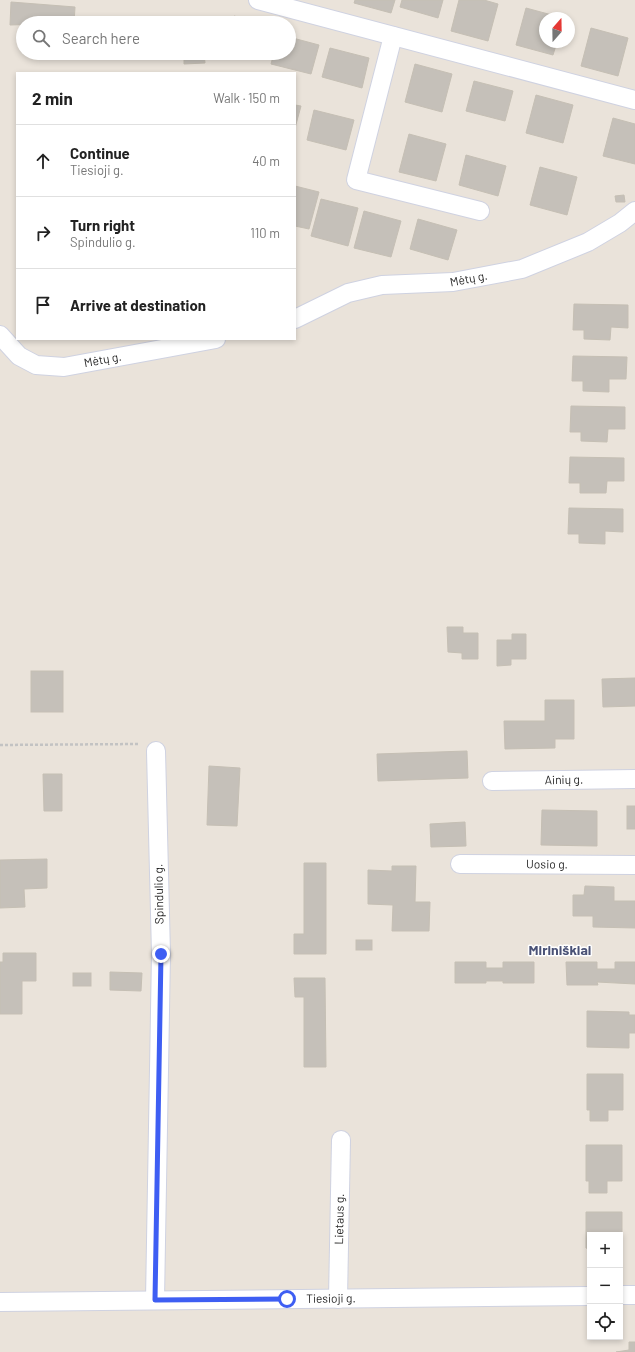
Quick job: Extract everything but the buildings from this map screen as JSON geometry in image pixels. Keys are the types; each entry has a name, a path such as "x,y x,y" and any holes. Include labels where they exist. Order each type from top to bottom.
{"street":[{"path":"258,0 635,100"},
{"path":"394,36 356,180 480,211"},
{"name":"Mėtų g.","path":"296,319 348,293 382,285 453,282 522,270 588,242 620,223 635,211"},
{"name":"Mėtų g.","path":"0,335 19,356 36,365 64,367 211,340"},
{"name":"Spindulio g.","path":"155,1300 161,954 156,751"},
{"name":"Ainių g.","path":"492,781 635,779"},
{"name":"Uosio g.","path":"460,864 635,865"},
{"name":"Lietaus g.","path":"338,1299 341,1140"},
{"path":"623,1295 635,1295"},
{"name":"Tiesioji g.","path":"0,1302 587,1296"}],"path":[{"path":"0,745 142,744 156,751"}],"district":[{"name":"Miriniškiai","path":"560,950"}],"route":[{"path":"161,954 155,1300 287,1299"}]}
